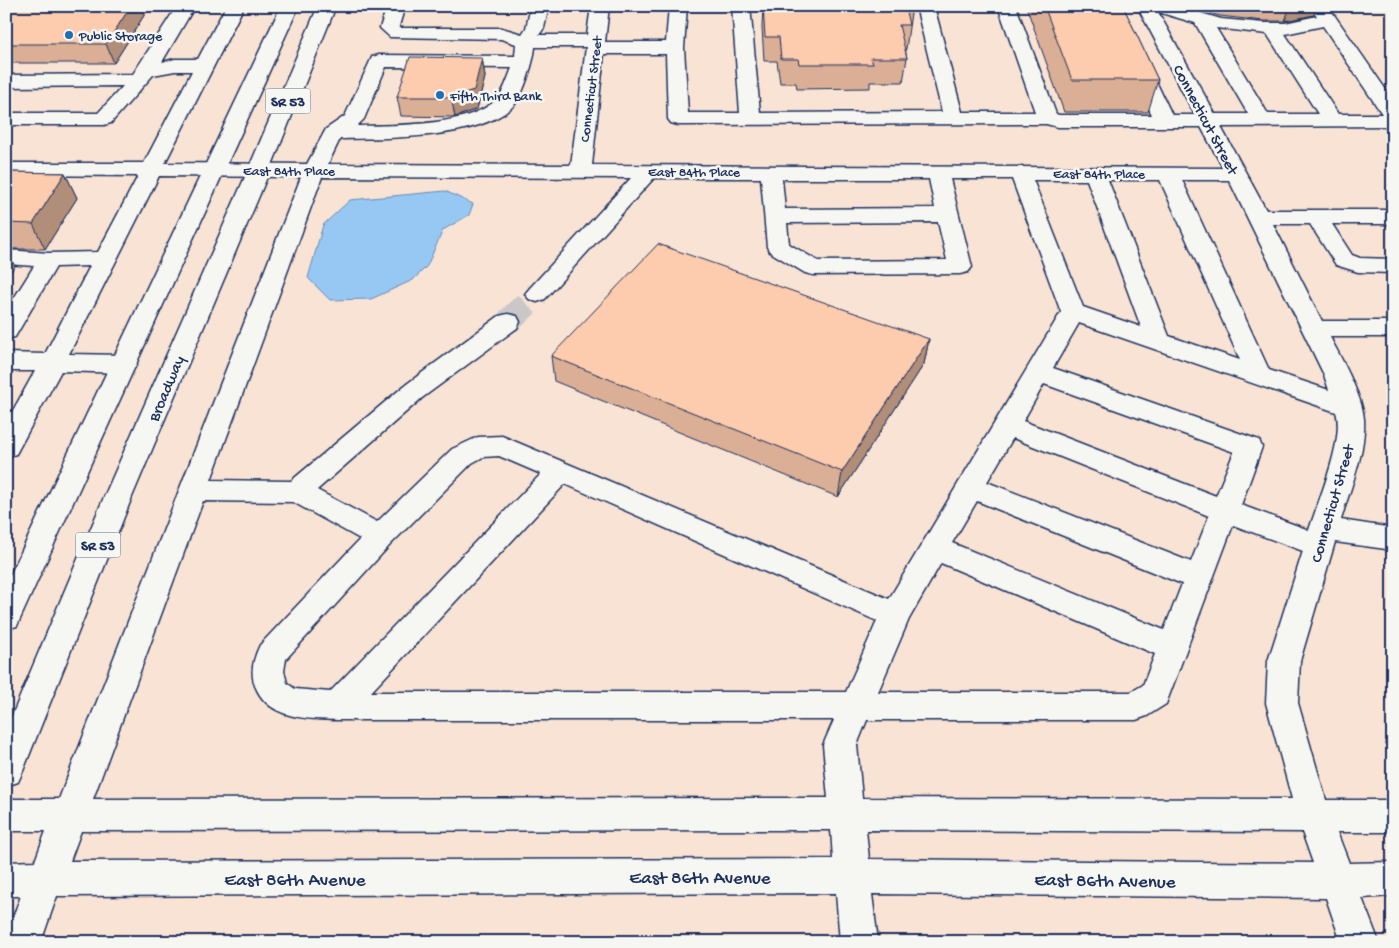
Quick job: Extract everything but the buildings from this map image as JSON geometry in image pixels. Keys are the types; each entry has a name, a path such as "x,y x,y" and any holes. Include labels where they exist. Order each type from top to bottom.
{"street":[{"path":"6,120 104,119 143,75 186,6"},
{"path":"6,447 52,364 235,6"},
{"name":"SR 53","path":"6,617 290,6"},
{"name":"Broadway","path":"6,770 118,497 259,170 327,6"},
{"path":"396,6 389,28 396,33 502,34 526,41 675,48"},
{"path":"333,133 409,131 465,123 493,111 507,101 524,62 526,41 535,28 540,6"},
{"name":"Connecticut Street","path":"581,171 600,6"},
{"path":"678,6 675,48 678,119 1047,118 1058,121 1393,120"},
{"path":"741,6 750,118"},
{"path":"925,6 954,118"},
{"path":"1007,6 1047,118"},
{"path":"1111,6 1165,121"},
{"name":"Connecticut Street","path":"1146,6 1259,217 1337,375 1352,417 1350,444 1284,661 1282,703 1313,815 1360,942"},
{"path":"1159,6 1202,20 1241,28 1273,30 1312,25 1323,13 1393,115"},
{"path":"1202,20 1262,121"},
{"path":"1273,30 1333,121"},
{"path":"22,942 314,170 333,133 354,119 379,61 524,62"},
{"path":"6,80 143,75 175,65 205,65"},
{"name":"East 84th Place","path":"6,169 1237,174"},
{"path":"537,294 649,171"},
{"path":"771,172 778,247 813,268 960,267 938,172"},
{"path":"1020,173 1073,312"},
{"path":"1095,173 1159,341"},
{"path":"1168,173 1259,375"},
{"path":"775,216 948,215"},
{"path":"1259,217 1393,217"},
{"path":"1317,217 1344,260 1358,265 1393,266"},
{"path":"6,257 49,260 105,259"},
{"path":"6,331 49,260"},
{"path":"1073,312 1348,406"},
{"path":"859,942 840,745 895,615 1073,312"},
{"path":"297,492 413,392 508,322"},
{"path":"1315,329 1390,333"},
{"path":"6,362 124,364"},
{"path":"895,615 502,446 478,447 462,456 380,537 272,654 267,669 272,690 288,702 337,706 1136,706 1155,694 1249,447 1038,372"},
{"path":"1006,425 1225,511 1322,537 1393,539"},
{"path":"337,706 561,471"},
{"path":"971,487 1199,578"},
{"path":"194,490 297,492 380,537"},
{"path":"934,548 1173,648"},
{"path":"6,815 846,814 1393,816"},
{"name":"East 86th Avenue","path":"6,880 852,876 1337,881 1393,879"}],"shaded area":[{"path":"6,6 1393,6 1393,942 6,942"}],"water":[{"path":"445,191 473,204 469,215 443,230 427,266 413,280 371,299 330,300 308,278 323,225 350,200"}],"tunnel":[{"path":"508,322 537,294"}],"place":[{"name":"Public Storage","path":"69,35"},
{"name":"Fifth Third Bank","path":"440,95"}]}
